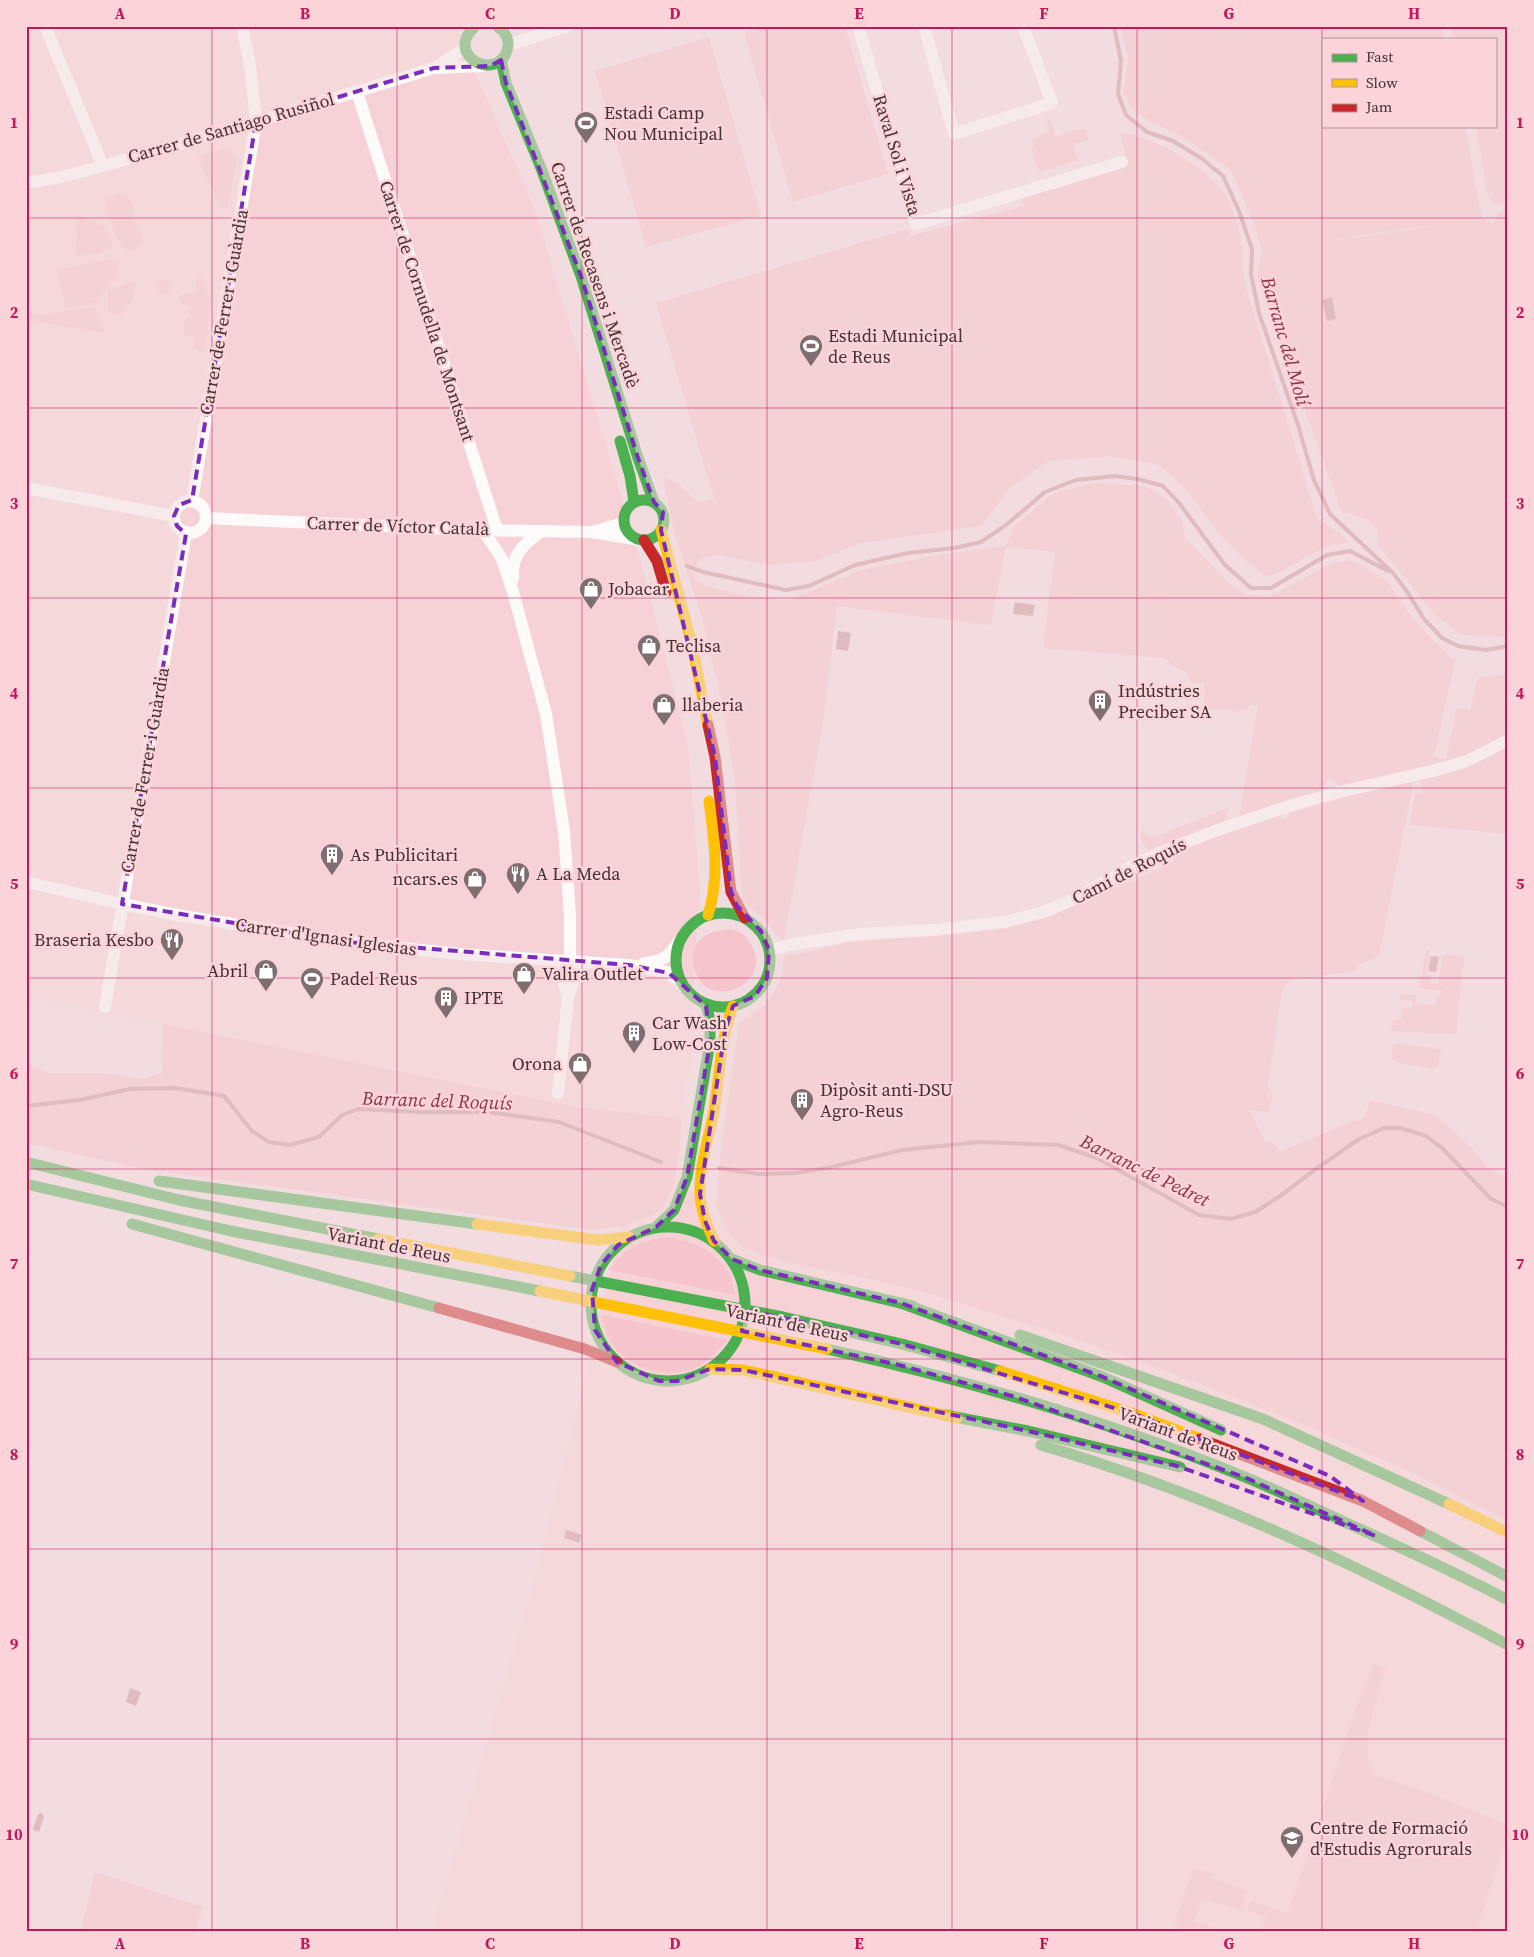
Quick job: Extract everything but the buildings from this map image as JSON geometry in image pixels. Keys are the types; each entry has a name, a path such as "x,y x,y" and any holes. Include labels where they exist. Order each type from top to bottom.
{"main road":[{"path":"485,66 501,60 506,54 508,45 504,32 497,26"},
{"path":"465,48 467,36 472,27"},
{"name":"Carrer de Recasens i Mercadè","path":"465,48 468,56 474,63 485,66 543,192 561,243 597,360 630,476 634,502"},
{"name":"Carrer de Recasens i Mercadè","path":"501,60 506,83 545,177 581,276 638,458 654,502"},
{"path":"643,540 655,537 662,530 664,523 664,516 659,506 646,499 634,502 625,513 624,523 630,534 643,540 657,561 684,653 707,776 716,873 715,893 708,915"},
{"path":"662,530 692,644 715,757 731,892 745,918 761,932 770,950 769,971 760,990 748,1001 723,1008 706,1006 690,995 683,986 677,968 676,956 680,941 698,920 716,912 730,913 745,918"},
{"path":"656,1227 674,1210 687,1177 710,1042 710,1014 706,1006"},
{"path":"714,1241 705,1221 702,1208 701,1179 714,1110 725,1031 733,1006"},
{"path":"26,1156 144,1179 598,1240 629,1237"},
{"name":"Variant de Reus","path":"26,1162 179,1200 783,1318 902,1344 1013,1375 1134,1414 1363,1501 1508,1577"},
{"name":"Variant de Reus","path":"26,1184 231,1231 556,1296 779,1338 899,1365 1012,1396 1126,1433 1244,1477 1455,1572 1508,1600"},
{"path":"119,1221 585,1349 617,1362"},
{"path":"672,1226 687,1228 714,1241 732,1259 739,1271 746,1297 744,1318 738,1338 731,1350 710,1369 686,1379 659,1381 644,1378 630,1371 608,1353 595,1330 592,1317 592,1290 601,1266 618,1245 629,1237 656,1227 672,1226"},
{"path":"732,1259 760,1270 901,1303 1016,1333 1263,1419 1400,1481 1508,1533"},
{"path":"901,1303 1103,1377 1231,1434"},
{"path":"710,1369 743,1370 945,1415 1028,1431 1177,1466 1194,1472"},
{"path":"945,1415 1143,1477 1238,1514 1340,1559 1449,1613 1508,1645"},
{"path":"1330,1476 1363,1501"},
{"path":"1236,1486 1376,1536"}],"street":[{"path":"45,26 103,166"},
{"name":"Carrer de Ferrer i Guàrdia","path":"192,501 256,122 250,65 242,26"},
{"path":"508,45 568,26"},
{"name":"Raval Sol i Vista","path":"858,26 916,224 1122,162"},
{"path":"924,26 954,134 1052,103 1023,26"},
{"name":"Carrer de Santiago Rusiñol","path":"434,68 465,48"},
{"name":"Carrer de Santiago Rusiñol","path":"26,183 62,177 103,166 434,68 485,66"},
{"name":"Carrer de Cornudella de Montsant","path":"357,92 497,530"},
{"path":"26,488 174,516"},
{"path":"192,501 203,509 206,518 199,530 193,533 186,533 177,526 174,516 179,505 192,501"},
{"name":"Carrer de Víctor Català","path":"206,518 483,530 591,532 643,540"},
{"name":"Carrer de Víctor Català","path":"591,532 624,523"},
{"path":"483,530 502,559 514,592 546,714 564,831 570,916 570,961"},
{"path":"514,592 513,560 526,542 541,531"},
{"name":"Carrer de Ferrer i Guàrdia","path":"105,1008 186,533"},
{"name":"Camí de Roquís","path":"770,950 789,945 860,934 933,930 1005,922 1044,912 1078,898 1136,864 1223,828 1343,790 1433,771 1467,761 1508,740"},
{"name":"Carrer d'Ignasi Iglesias","path":"26,882 122,904 232,925 347,942 459,954 629,965 669,973 683,986"},
{"name":"Carrer d'Ignasi Iglesias","path":"629,965 660,962 672,953 680,941"},
{"path":"551,960 561,975 568,997"},
{"path":"558,1093 568,997 576,975 586,962"}],"highlighted area":[{"path":"501,60 506,83 581,276 638,458 654,502 663,512 661,530 715,757 731,892 737,906 761,931 769,950 767,978 755,996 733,1006 725,1031 700,1194 705,1221 714,1241 732,1259 760,1270 901,1303 1103,1377 1330,1476 1363,1501 1134,1414 902,1344 746,1310 742,1331 899,1365 1012,1396 1244,1477 1376,1536 1177,1466 1028,1431 743,1370 710,1369 677,1381 659,1381 617,1362 595,1330 592,1290 601,1265 618,1245 656,1227 674,1210 687,1177 710,1042 706,1006 669,973 629,965 347,942 122,904 186,534 177,526 174,516 179,505 192,500 256,122 434,68 490,66"}],"shaded area":[{"path":"26,26 455,26 535,210 642,566 688,745 700,893 690,1015 695,1029 688,1083 685,1082 682,1117 672,1170 744,1248 786,1262 904,1287 1066,1336 1157,1368 1297,1422 1384,1461 1508,1521 1508,1931 432,1931 536,1574 620,1229 582,1108 26,997"},
{"path":"766,26 845,26 888,174 793,202 744,33"},
{"path":"1120,26 1441,26 1445,38 1322,38 1322,128 1465,128 1482,218 1493,224 1498,213 1508,209 1508,637 1462,635 1436,616 1377,544 1378,532 1372,522 1341,510 1257,278 1262,249 1252,218 1230,169 1179,135 1151,122 1132,109 1124,93 1128,57","holes":["1447,223 1391,233 1309,243"]},
{"path":"1450,26 1508,26 1508,201 1497,206 1487,193 1476,128 1496,128 1496,38 1454,38"},
{"path":"709,37 761,216 646,247 595,71"},
{"path":"1050,120 1056,137 1070,131 1085,129 1088,140 1073,144 1078,160 1042,172 1039,170 1031,149 1034,148 1032,139 1049,132 1047,121"},
{"path":"1120,132 1149,140 1179,155 1206,174 1227,196 1239,228 1246,288 1317,518 1342,535 1349,543 1332,545 1307,556 1281,572 1266,576 1246,561 1221,536 1184,487 1159,465 1110,456 1049,461 1011,487 981,526 861,543 816,561 768,565 719,555 706,557 699,560 695,567 696,581 710,587 747,596 786,601 862,570 943,554 1006,546 1014,526 1054,493 1092,483 1145,486 1166,498 1182,521 1185,538 1231,585 1247,595 1270,596 1332,563 1352,560 1387,581 1410,614 1428,635 1455,661 1434,756 1446,760 1457,708 1470,710 1478,677 1507,675 1508,664 1508,734 1472,754 1340,787 1333,780 1327,779 1323,788 1316,793 1239,817 1258,706 1251,704 1244,711 1204,709 1204,683 1190,683 1188,674 1173,666 1165,658 1043,648 1055,552 1006,547 991,625 837,606 823,722 784,941 742,899 735,781 723,708 703,622 673,528 663,477 679,484 698,502 711,499 715,502 656,303 908,229 910,236 1024,206 1022,198 1128,166"},
{"path":"225,148 237,158 227,210 220,207 197,156"},
{"path":"121,193 132,204 133,220 142,234 143,242 135,249 129,250 124,248 105,211 106,201 110,196"},
{"path":"77,214 101,225 109,234 113,247 100,253 76,255"},
{"path":"105,260 114,260 118,263 119,276 96,302 66,308 57,273 61,269"},
{"path":"200,276 207,282 206,293 212,297 204,351 194,349 194,338 184,334 184,323 187,318 191,318 191,307 182,303 178,297 183,294 197,292 196,281"},
{"path":"161,280 167,280 171,287 167,294 161,294 157,290 157,284"},
{"path":"134,281 134,294 122,313 119,315 110,313 108,308 108,291"},
{"path":"1332,297 1336,319 1327,321 1322,300"},
{"path":"95,307 105,333 26,320 27,313 42,315"},
{"path":"1015,602 1035,605 1033,616 1013,614"},
{"path":"838,631 851,633 848,651 836,649"},
{"path":"1508,745 1508,834 1410,825 1415,793 1424,792 1420,780"},
{"path":"1411,781 1413,785 1379,957 1359,964 1354,971 1308,978 1295,977 1287,983 1282,992 1268,1085 1273,1096 1268,1112 1250,1110 1264,1139 1276,1145 1280,1152 1364,1118 1370,1101 1436,1115 1473,1149 1487,1167 1508,1179 1508,1521 1417,1475 1297,1422 1169,1372 1066,1336 923,1292 786,1262 744,1248 727,1230 716,1206 721,1149 739,1023 766,1004 780,982 785,955 799,954 849,942 978,930 1075,905 1105,890 1126,884 1173,862 1175,852 1278,815 1283,820 1287,818 1291,810 1336,796"},
{"path":"1228,808 1224,823 1149,850 1142,843 1139,834 1142,831 1152,838"},
{"path":"731,929 742,933 751,944 756,961 754,972 748,981 738,988 728,991 717,991 707,987 699,979 694,968 693,950 703,937 720,930"},
{"path":"1426,950 1430,951 1426,974 1431,975 1430,983 1438,984 1443,955 1464,956 1456,1034 1391,1031 1393,1020 1401,1020 1401,1008 1412,1008 1413,1001 1400,1000 1402,994 1416,995 1416,1004 1435,1005 1437,997 1443,991 1419,988"},
{"path":"1431,956 1439,957 1436,972 1428,971"},
{"path":"163,1024 582,1108 682,1119 679,1155 671,1192 666,1203 651,1216 636,1220 629,1225 593,1230 143,1169 26,1143 26,1063 47,1073 103,1073 144,1079 162,1073"},
{"path":"1394,1043 1441,1050 1438,1066 1432,1069 1395,1062 1392,1059"},
{"path":"669,1237 695,1244 710,1252 728,1272 736,1295 608,1270 622,1255 634,1246"},
{"path":"602,1315 727,1340 704,1363 695,1368 683,1371 657,1371 644,1368 622,1355 613,1345 607,1334"},
{"path":"566,1530 582,1535 579,1543 564,1538"},
{"path":"1373,1664 1386,1668 1369,1732 1368,1755 1374,1775 1428,1793 1508,1825 1508,1831 1477,1931 1261,1931 1266,1917 1248,1911 1251,1901 1288,1913 1352,1720"},
{"path":"130,1688 141,1692 136,1706 126,1702"},
{"path":"42,1813 44,1817 39,1832 33,1830 38,1814"},
{"path":"1194,1868 1212,1874 1211,1878 1248,1891 1242,1910 1202,1899 1194,1921 1222,1931 1185,1931 1174,1923"},
{"path":"95,1872 203,1907 195,1931 81,1931"}],"waterway":[{"name":"Barranc del Molí","path":"1114,26 1121,61 1118,94 1126,115 1147,132 1173,141 1201,158 1223,176 1239,211 1252,249 1251,274 1259,313 1298,425 1314,480 1330,514 1393,573 1424,619 1442,638 1458,646 1486,650 1508,646"},
{"path":"687,566 703,572 786,590 809,586 855,565 908,553 955,548 981,542 1006,525 1045,492 1076,480 1115,476 1138,479 1163,486 1179,503 1225,565 1251,588 1271,588 1327,555 1350,551 1388,571"},
{"name":"Barranc del Roquís","path":"26,1106 79,1100 130,1089 176,1088 224,1096 252,1131 269,1142 290,1145 319,1137 342,1115 358,1109 418,1112 488,1112 559,1122 661,1162"},
{"name":"Barranc de Pedret","path":"719,1168 759,1174 796,1173 832,1167 902,1150 979,1142 1058,1145 1097,1158 1199,1215 1231,1219 1255,1212 1359,1139 1384,1128 1401,1128 1426,1136 1442,1148 1491,1199 1508,1207"}],"traffic: fast":[{"path":"475,26 468,34 465,48 468,55 474,61 490,65 498,62 504,56 508,46 506,34 497,26"},
{"path":"501,60 506,83 541,168 581,276 638,458 654,502"},
{"path":"620,441 630,476 634,502"},
{"path":"648,500 655,503 661,509 664,520 663,528 655,537 648,540 640,540 633,537 625,528 624,516 627,509 636,501 648,500"},
{"path":"723,913 741,916 756,927 767,942 770,960 767,978 756,993 741,1004 723,1007 705,1004 690,993 679,978 676,960 679,942 690,927 705,916 723,913"},
{"path":"656,1227 674,1210 687,1177 710,1042 710,1019 706,1006"},
{"path":"26,1162 179,1200 378,1239"},
{"path":"159,1181 477,1224"},
{"path":"26,1184 231,1231 540,1291"},
{"path":"132,1224 439,1308"},
{"path":"668,1227 698,1232 723,1249 740,1274 745,1304 740,1334 723,1359 698,1376 668,1381 638,1376 613,1359 596,1334 591,1304 596,1274 613,1249 638,1232 668,1227"},
{"path":"732,1259 760,1270 913,1306"},
{"path":"570,1276 783,1317 902,1344 1000,1371"},
{"path":"901,1303 1103,1377 1221,1430"},
{"path":"1020,1335 1263,1419 1449,1504"},
{"path":"827,1349 933,1374 1038,1404 1143,1438 1245,1477 1430,1561 1508,1600"},
{"path":"945,1415 1028,1431 1180,1467"},
{"path":"1041,1445 1162,1485 1280,1533 1338,1559 1508,1645"},
{"path":"1420,1531 1508,1577"}],"traffic: slow":[{"path":"661,530 692,644 708,725"},
{"path":"708,915 712,901 715,873 709,801"},
{"path":"714,1241 703,1212 700,1183 714,1111 725,1032 733,1006"},
{"path":"477,1224 598,1240 629,1237"},
{"path":"378,1239 570,1276"},
{"path":"540,1291 827,1349"},
{"path":"710,1369 743,1370 957,1418"},
{"path":"1000,1371 1134,1414 1200,1439"},
{"path":"1449,1504 1508,1533"}],"traffic: jam":[{"path":"644,540 657,561 666,592"},
{"path":"708,725 715,757 731,892 745,918"},
{"path":"439,1308 585,1349 617,1362"},
{"path":"1200,1439 1363,1501 1420,1531"}],"place":[{"name":"Estadi Camp Nou Municipal","path":"586,144"},
{"name":"Estadi Municipal de Reus","path":"811,367"},
{"name":"Jobacar","path":"591,610"},
{"name":"Teclisa","path":"649,667"},
{"name":"Indústries Preciber SA","path":"1100,722"},
{"name":"llaberia","path":"664,726"},
{"name":"As Publicitari","path":"332,876"},
{"name":"A La Meda","path":"518,895"},
{"name":"ncars.es","path":"475,900"},
{"name":"Braseria Kesbo","path":"172,961"},
{"name":"Abril","path":"266,992"},
{"name":"Valira Outlet","path":"524,995"},
{"name":"Padel Reus","path":"312,1000"},
{"name":"IPTE","path":"446,1019"},
{"name":"Car Wash Low-Cost","path":"634,1054"},
{"name":"Orona","path":"580,1085"},
{"name":"Dipòsit anti-DSU Agro-Reus","path":"802,1121"},
{"name":"Centre de Formació d'Estudis Agrorurals","path":"1292,1859"}]}
